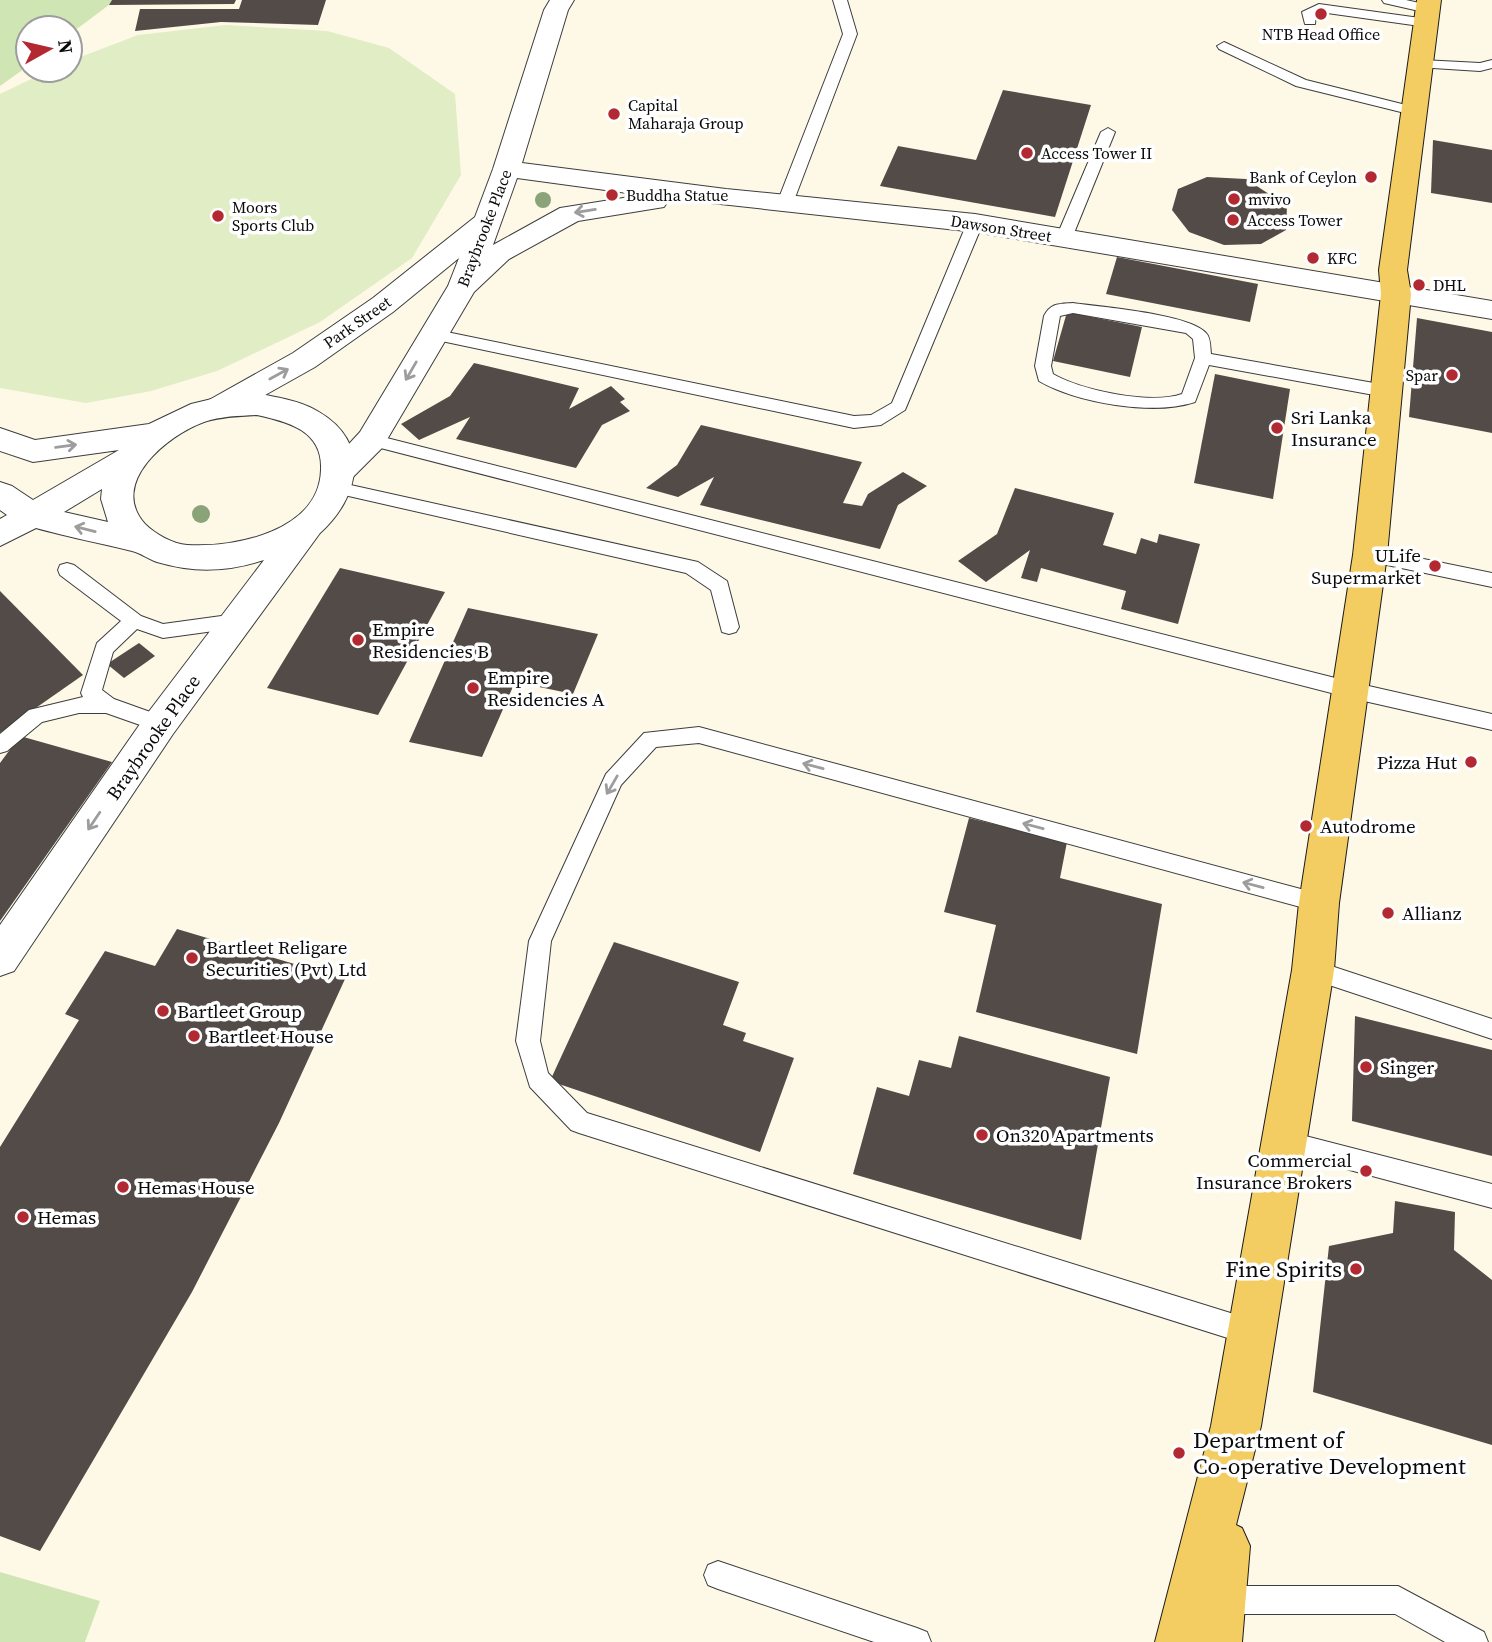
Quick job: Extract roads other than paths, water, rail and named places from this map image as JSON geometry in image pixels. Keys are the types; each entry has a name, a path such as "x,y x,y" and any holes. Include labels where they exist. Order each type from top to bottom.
{"main road":[{"path":"1181,1642 1236,1426 1313,970 1318,903 1370,555 1396,294 1393,270 1428,11"},
{"path":"1218,1621 1236,1426"}],"street":[{"name":"Braybrooke Place","path":"339,479 371,440 463,286 507,169 556,3"},
{"name":"Dawson Street","path":"507,169 726,197 975,223 1492,310"},
{"path":"463,286 499,253 570,214 646,202 726,197"},
{"name":"Park Street","path":"220,407 304,360 383,305 485,223"},
{"path":"0,494 31,515 95,532 140,540 169,555 205,560 244,555 282,542 312,521 327,505 339,479 336,445 318,425 291,411 257,404 220,407 185,417 156,434 130,458 31,515 0,534"},
{"path":"0,439 33,451 156,434"},
{"path":"130,458 119,480 117,502 124,523 140,540"},
{"name":"Braybrooke Place","path":"0,958 160,724 312,521"}],"lane":[{"path":"785,202 850,34 840,0"},
{"path":"1389,0 1428,11"},
{"path":"1310,21 1308,12 1320,8 1428,11"},
{"path":"1224,46 1301,83 1413,111"},
{"path":"1422,64 1480,67 1492,64"},
{"path":"1064,238 1108,132"},
{"path":"432,334 854,422 875,421 899,406 975,223"},
{"path":"1073,308 1178,324 1192,329 1201,337 1203,358 1189,398 1177,404 1157,405 1059,384 1045,377 1043,366 1052,316 1056,309 1073,308"},
{"path":"1203,358 1385,391"},
{"path":"371,440 1351,690 1492,722"},
{"path":"339,479 691,567 720,586 729,626"},
{"path":"1370,555 1492,580"},
{"path":"67,569 135,621 163,631 236,621"},
{"path":"135,621 104,648 91,693 107,705 160,724"},
{"path":"0,745 36,716 79,705 107,705"},
{"path":"1253,1333 579,1122 538,1079 528,1041 540,940 613,780 651,739 699,735 1318,903"},
{"path":"1313,970 1492,1029"},
{"path":"1286,1142 1492,1196"},
{"path":"718,1575 917,1642"},
{"path":"1218,1621 1398,1600 1474,1642"}],"place":[{"name":"NTB Head Office","path":"1321,14"},
{"name":"Capital Maharaja Group","path":"614,114"},
{"name":"Access Tower II","path":"1027,153"},
{"name":"Bank of Ceylon","path":"1371,177"},
{"name":"Buddha Statue","path":"612,195"},
{"name":"mvivo","path":"1234,199"},
{"name":"Moors Sports Club","path":"218,216"},
{"name":"Access Tower","path":"1233,220"},
{"name":"KFC","path":"1313,258"},
{"name":"DHL","path":"1419,285"},
{"name":"Spar","path":"1452,375"},
{"name":"Sri Lanka Insurance","path":"1277,428"},
{"name":"ULife Supermarket","path":"1435,566"},
{"name":"Empire Residencies B","path":"358,640"},
{"name":"Empire Residencies A","path":"473,688"},
{"name":"Pizza Hut","path":"1471,762"},
{"name":"Autodrome","path":"1306,826"},
{"name":"Allianz","path":"1388,913"},
{"name":"Bartleet Religare Securities (Pvt) Ltd","path":"192,958"},
{"name":"Bartleet Group","path":"163,1011"},
{"name":"Bartleet House","path":"194,1036"},
{"name":"Singer","path":"1366,1067"},
{"name":"On320 Apartments","path":"982,1135"},
{"name":"Commercial Insurance Brokers","path":"1366,1171"},
{"name":"Hemas House","path":"123,1187"},
{"name":"Hemas","path":"23,1217"},
{"name":"Fine Spirits","path":"1356,1269"},
{"name":"Department of Co-operative Development","path":"1179,1453"}]}
